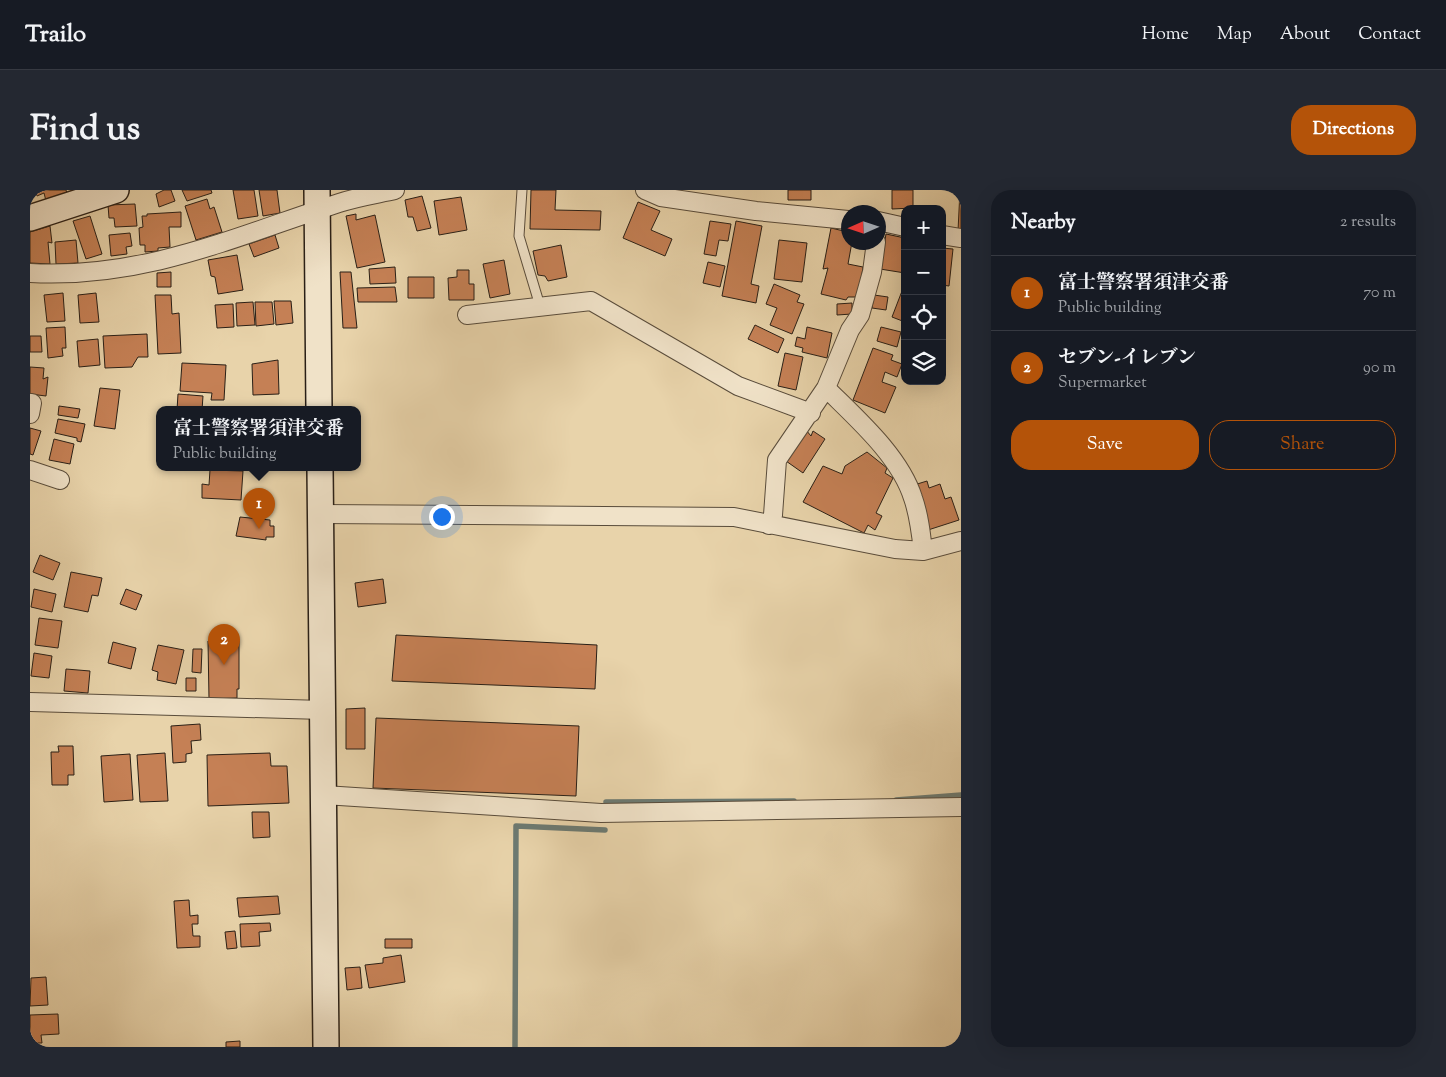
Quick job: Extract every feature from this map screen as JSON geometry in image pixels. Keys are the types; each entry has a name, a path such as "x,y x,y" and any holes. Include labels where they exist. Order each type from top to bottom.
{"street":[{"path":"30,218 116,190"},
{"path":"30,273 104,272 177,258 317,201 340,203 395,190"},
{"path":"645,190 661,197 756,211 841,219"},
{"path":"317,201 319,406"},
{"path":"886,223 901,226"},
{"path":"946,236 961,238"},
{"path":"769,525 773,515 777,460 811,413 826,388 850,330 860,315 872,272 875,250"},
{"path":"467,315 591,301 738,386 811,413"},
{"path":"826,388 873,436 902,474 913,497 923,550"},
{"path":"30,403 32,403 30,414"},
{"path":"30,470 60,480"},
{"path":"320,471 326,1047"},
{"path":"321,514 734,517 895,549 923,550 961,541"},
{"path":"30,702 323,710"},
{"path":"324,795 600,813 961,807"}],"lane":[{"path":"522,190 519,236 540,306"}],"building":[{"path":"35,190 66,190 67,193 46,201 44,193 37,196"},
{"path":"164,190 171,190 175,201 159,207 156,194"},
{"path":"182,190 211,190 212,193 187,201"},
{"path":"233,190 254,190 258,216 238,219"},
{"path":"259,190 277,190 280,213 263,216"},
{"path":"531,190 556,190 555,210 601,211 600,230 530,229"},
{"path":"788,190 811,190 811,200 788,200"},
{"path":"892,190 913,190 913,205 901,205 901,209 892,209"},
{"path":"960,190 961,231 958,231"},
{"path":"422,196 431,228 417,231 413,217 408,217 405,200"},
{"path":"461,197 467,230 439,235 434,201"},
{"path":"207,199 210,209 214,207 222,232 196,240 185,206"},
{"path":"638,202 660,211 651,230 672,239 665,256 623,238"},
{"path":"135,204 137,226 115,227 114,218 109,218 108,205"},
{"path":"181,212 181,227 169,227 170,247 158,248 158,251 145,252 145,245 140,245 139,228 143,227 142,216"},
{"path":"356,214 356,220 375,215 385,262 357,268 346,216"},
{"path":"90,216 102,254 86,259 73,221"},
{"path":"710,221 731,224 728,241 719,240 716,256 704,254"},
{"path":"736,221 762,226 751,284 759,286 756,303 722,296"},
{"path":"50,226 52,243 48,242 50,264 30,263 30,232"},
{"path":"831,228 841,230 841,250 851,250 848,264 863,267 859,297 848,297 846,300 821,294 828,268 823,269"},
{"path":"130,233 132,246 126,247 127,254 111,256 109,235"},
{"path":"886,234 901,237 901,272 880,269 883,250 886,250"},
{"path":"275,235 279,248 254,257 249,244"},
{"path":"76,240 78,263 56,264 55,242"},
{"path":"779,240 807,243 802,282 774,279"},
{"path":"561,245 567,277 548,281 545,276 538,275 533,251"},
{"path":"946,248 953,249 949,286 946,286"},
{"path":"237,255 243,290 218,294 215,277 211,276 208,260"},
{"path":"504,260 510,294 490,298 483,264"},
{"path":"708,262 725,266 720,287 703,283"},
{"path":"395,267 396,283 370,284 369,269"},
{"path":"457,270 469,270 469,284 474,284 474,300 449,300 448,278 457,277"},
{"path":"171,272 171,287 157,287 157,273"},
{"path":"340,272 351,272 357,328 343,328"},
{"path":"408,277 434,277 434,298 408,298"},
{"path":"774,284 800,295 797,302 804,304 792,334 770,325 777,308 766,304"},
{"path":"395,287 397,302 358,302 357,288"},
{"path":"63,293 65,321 47,322 44,295"},
{"path":"96,293 99,322 80,323 78,295"},
{"path":"901,294 901,320 892,317"},
{"path":"155,295 171,295 172,314 179,313 181,353 158,354"},
{"path":"874,295 888,297 886,310 872,308"},
{"path":"274,301 291,301 293,323 276,325"},
{"path":"253,302 255,325 237,326 236,303"},
{"path":"255,302 272,302 274,324 256,326"},
{"path":"852,303 852,314 837,315 837,304"},
{"path":"233,304 234,327 217,328 215,305"},
{"path":"755,325 784,339 778,353 748,339"},
{"path":"65,327 66,348 62,348 63,356 48,358 46,328"},
{"path":"807,327 832,333 827,358 802,352 803,348 795,346 797,337 805,339"},
{"path":"881,327 901,332 897,347 877,341"},
{"path":"147,334 148,357 138,357 132,367 105,368 103,336"},
{"path":"30,336 41,336 42,352 30,352"},
{"path":"98,339 100,365 79,367 77,341"},
{"path":"873,348 893,355 891,360 901,364 897,377 885,372 882,382 896,387 885,413 853,400"},
{"path":"785,353 803,357 796,390 778,386"},
{"path":"278,360 279,394 253,395 252,364"},
{"path":"182,363 226,365 224,400 211,400 212,393 180,391"},
{"path":"30,367 44,368 43,379 48,377 46,396 30,394"},
{"path":"100,388 120,390 115,429 94,426"},
{"path":"178,394 203,396 202,406 177,406"},
{"path":"59,406 80,409 78,418 58,415"},
{"path":"58,419 85,424 81,442 77,441 77,438 55,433"},
{"path":"30,428 41,431 33,455 30,454"},
{"path":"806,430 811,436 813,431 825,439 803,473 786,461"},
{"path":"54,439 74,444 70,464 49,460"},
{"path":"867,452 887,468 885,473 893,478 876,513 882,516 875,530 868,525 864,533 803,502 823,466 842,474 845,466"},
{"path":"210,471 243,471 241,500 202,498 202,484 209,485"},
{"path":"927,481 929,488 940,484 945,499 951,497 959,520 928,530 914,485"},
{"path":"240,517 270,520 270,526 274,526 274,537 266,537 266,540 236,536"},
{"path":"40,555 60,563 53,580 33,572"},
{"path":"71,572 102,578 98,596 92,595 88,612 64,607"},
{"path":"383,579 386,603 358,607 355,583"},
{"path":"34,589 56,594 52,612 31,607"},
{"path":"126,589 142,595 136,610 120,604"},
{"path":"39,618 62,621 58,648 35,645"},
{"path":"396,635 597,645 595,689 392,681"},
{"path":"212,636 231,636 231,641 239,641 239,689 237,689 237,698 209,699 208,641 212,641"},
{"path":"113,642 136,648 131,669 108,663"},
{"path":"158,645 184,650 176,684 157,680 158,672 152,670"},
{"path":"193,649 202,649 201,673 192,672"},
{"path":"34,653 52,656 49,678 31,676"},
{"path":"66,669 90,671 88,693 64,691"},
{"path":"186,678 196,678 196,691 186,691"},
{"path":"365,708 365,749 346,749 346,709"},
{"path":"376,718 579,726 576,796 373,788"},
{"path":"200,724 201,740 191,741 192,753 186,754 186,762 173,763 171,726"},
{"path":"58,746 73,746 74,775 68,775 68,785 52,785 51,752 59,752"},
{"path":"165,753 168,801 140,802 137,755"},
{"path":"270,753 271,766 287,766 289,803 208,806 207,755"},
{"path":"130,754 133,800 104,802 101,756"},
{"path":"252,812 269,812 270,837 253,838"},
{"path":"278,896 280,914 239,917 237,898"},
{"path":"189,900 190,916 198,915 198,924 192,924 193,936 200,936 200,947 177,948 174,901"},
{"path":"270,923 271,931 259,932 260,946 241,947 240,924"},
{"path":"235,931 237,948 227,949 225,932"},
{"path":"385,939 412,939 412,948 385,948"},
{"path":"401,955 405,982 369,988 365,965 383,963 383,958"},
{"path":"360,967 362,988 347,990 345,968"},
{"path":"46,977 48,1005 30,1006 31,978"},
{"path":"58,1014 59,1034 41,1035 42,1043 30,1043 30,1015"},
{"path":"240,1041 240,1047 226,1047 226,1042"}],"waterway":[{"path":"896,800 961,795"},
{"path":"606,802 794,801"},
{"path":"515,1047 516,826 605,830"}],"place":[{"name":"富士警察署須津交番","path":"259,529"},
{"name":"セブン-イレブン","path":"224,665"}]}
